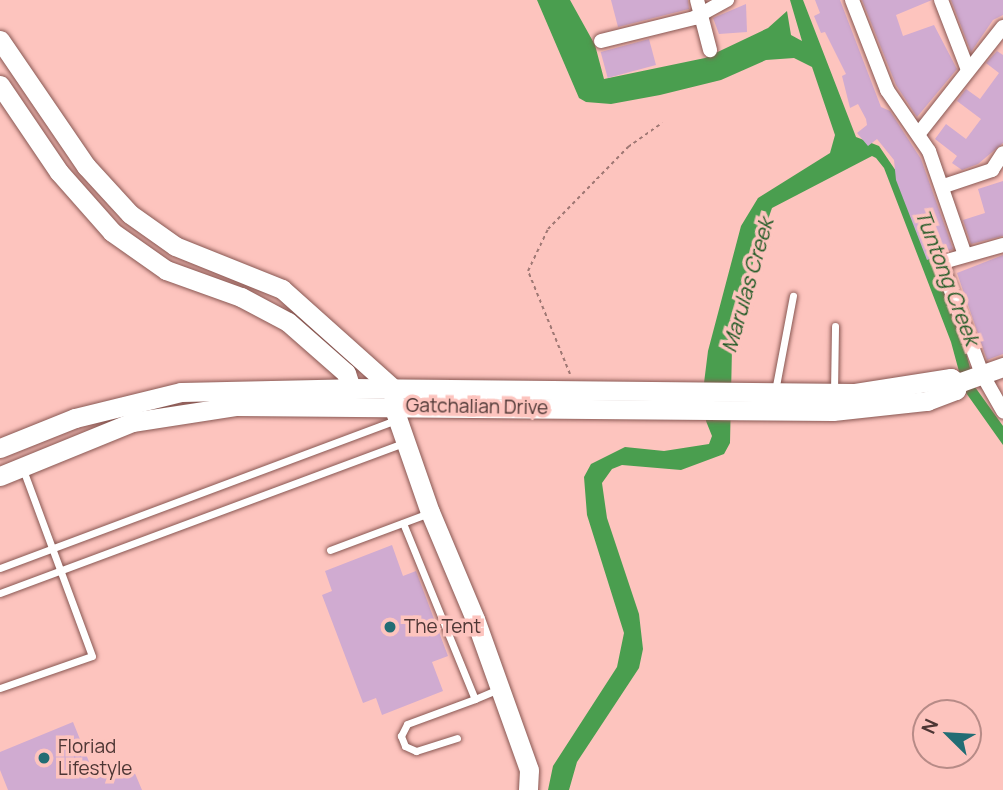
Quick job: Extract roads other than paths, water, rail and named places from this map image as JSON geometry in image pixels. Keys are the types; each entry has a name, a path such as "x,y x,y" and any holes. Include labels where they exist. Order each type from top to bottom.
{"street":[{"path":"697,0 709,50"},
{"path":"601,41 701,15 727,0"},
{"path":"852,0 887,90 920,132 944,186 965,255"},
{"path":"941,0 968,70"},
{"path":"920,132 1003,27"},
{"path":"0,40 86,166 130,214 175,246 282,289 395,405 430,512 529,769 528,790"},
{"path":"0,85 66,181 112,232 166,270 241,297 288,322 346,373 351,388"},
{"path":"944,186 992,170 1003,153"},
{"path":"1003,245 947,261 943,269 969,379 1003,411"},
{"name":"Gatchalian Drive","path":"0,448 128,401 181,392 351,388 395,405 574,390 925,392 956,390 969,379 1003,367"},
{"name":"Gatchalian Drive","path":"0,476 132,422 237,406 395,405 833,411 925,392"},
{"path":"56,426 66,447"}],"lane":[{"path":"775,391 793,296"},
{"path":"834,392 835,326"},
{"path":"0,568 395,405"},
{"path":"0,593 406,442"},
{"path":"0,688 92,656 22,466"},
{"path":"330,550 430,512"},
{"path":"403,523 475,699"},
{"path":"457,738 416,751 405,746 401,736 407,724 499,688"}],"place":[{"name":"The Tent","path":"390,627"},
{"name":"Floriad Lifestyle","path":"44,758"}],"water label":[{"name":"Tuntong Creek","path":"948,277"},
{"name":"Marulas Creek","path":"747,285"}]}
